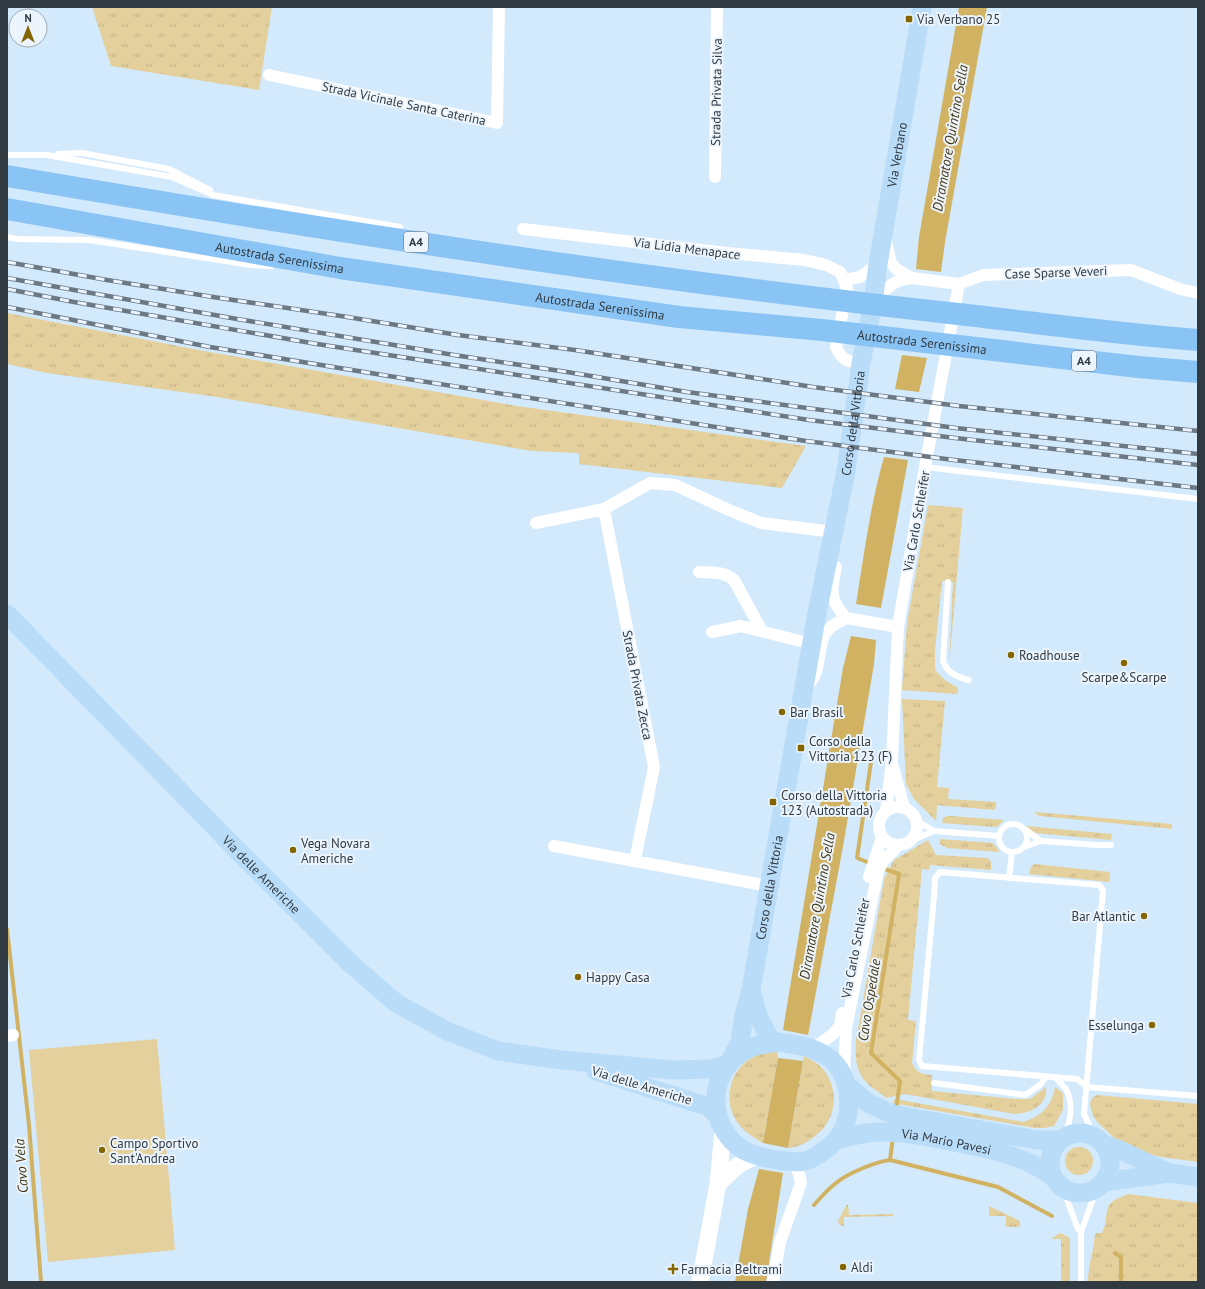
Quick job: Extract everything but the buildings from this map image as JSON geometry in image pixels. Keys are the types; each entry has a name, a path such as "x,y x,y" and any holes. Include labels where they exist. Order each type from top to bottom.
{"highway":[{"name":"A4","path":"7,176 498,255 827,300 1141,336 1198,340"},
{"name":"Autostrada Serenissima","path":"7,208 340,268 679,317 822,330 1138,367 1198,372"},
{"path":"400,227 498,255"}],"main road":[{"name":"Via Verbano","path":"873,303 878,264 922,7"},
{"name":"Corso della Vittoria","path":"728,1064 740,1042 744,1016 751,990 812,644 846,471 861,364 873,303"},
{"name":"Via delle Americhe","path":"7,614 241,854 351,964 396,1003 447,1031 498,1051 562,1060 674,1070 711,1069 728,1064"},
{"name":"Corso della Vittoria","path":"751,990 758,1016 775,1042"},
{"path":"700,1282 718,1184 720,1123 716,1103 716,1090 720,1077 728,1064 741,1052 756,1045 775,1042 809,1048 826,1056 837,1066 846,1082 849,1106 848,1119 844,1130 827,1149 805,1161 790,1161 758,1156 744,1150 732,1141 720,1123"},
{"name":"Via delle Americhe","path":"562,1060 709,1107 720,1123"},
{"name":"Via Mario Pavesi","path":"846,1082 868,1103 894,1123 922,1136 996,1150 1038,1166 1058,1182"},
{"name":"Via Mario Pavesi","path":"836,1140 894,1123 1037,1140 1061,1139"},
{"path":"1099,1140 1109,1154 1110,1164 1108,1174 1100,1185 1089,1192 1071,1192 1058,1182 1049,1166 1053,1148 1061,1139 1075,1132 1088,1133 1099,1140 1169,1173 1198,1177"},
{"path":"718,1184 734,1167 744,1160 758,1156"},
{"path":"1100,1185 1169,1173"}],"street":[{"name":"Strada Vicinale Santa Caterina","path":"269,76 497,123 499,7"},
{"name":"Strada Privata Silva","path":"716,176 717,7"},
{"name":"Via Lidia Menapace","path":"523,229 727,253 805,260 826,265 840,272 844,280"},
{"name":"Case Sparse Veveri","path":"883,237 888,248 888,256 891,263 896,269 912,278"},
{"path":"861,364 849,362 840,355 836,347 847,289 844,280 860,277 878,264"},
{"name":"Case Sparse Veveri","path":"873,303 895,282 901,279 912,278 959,284 983,275 1131,270 1180,289 1198,293"},
{"name":"Via Carlo Schleifer","path":"892,760 898,627 925,467 959,284"},
{"path":"536,523 604,509 650,483 675,485 729,510 762,523 832,538"},
{"name":"Strada Privata Zecca","path":"604,509 654,767 635,860"},
{"name":"Corso della Vittoria","path":"804,690 812,682 817,671 822,642 829,629 846,618 838,608 833,596 832,585 836,564 832,538"},
{"path":"700,572 723,574 734,580 762,631"},
{"path":"846,618 898,627"},
{"path":"712,632 741,626 812,644"},
{"path":"892,760 904,807"},
{"path":"886,811 892,760"},
{"path":"877,865 904,843 913,838 916,832 916,820 909,810 904,807 891,807 882,815 879,826 882,837 890,843 904,843"},
{"name":"Via Carlo Schleifer","path":"846,1082 846,1028 882,837"},
{"path":"554,846 769,886"},
{"name":"Via Carlo Schleifer","path":"809,1048 833,1034 840,1026 877,865"},
{"path":"773,1282 780,1242 801,1183 800,1177 790,1161"}],"lane":[{"path":"7,154 47,155 172,178 214,195 400,227"},
{"path":"7,237 17,239 89,240 251,265 281,266"},
{"path":"296,267 340,268"},
{"path":"925,467 1198,499"},
{"path":"948,582 943,662 945,668 957,676 969,680"},
{"path":"916,820 934,831"},
{"path":"1041,841 1017,824 1008,825 1001,831 999,836 999,840 1003,848 1012,852 1021,850 1024,847 1041,841 1111,845"},
{"path":"1024,847 1027,839 1025,830"},
{"path":"904,843 934,831 999,836"},
{"path":"1009,878 1012,852"},
{"path":"1099,1140 1084,1114 1087,1087 1104,890 1099,885 940,872 935,878 919,1060 922,1066 1077,1079 1087,1087 1198,1096"},
{"path":"934,1083 1025,1095 1040,1085 1046,1076"},
{"path":"1055,1077 1065,1088 1070,1104 1069,1125 1061,1139"},
{"path":"1058,1182 1078,1229 1081,1232"},
{"path":"1081,1282 1081,1232 1100,1185"}],"green space":[{"path":"92,7 272,7 259,90 111,66"},
{"path":"7,313 204,351 517,406 806,446 782,488 579,464 579,453 532,451 217,397 47,373 7,364"},
{"path":"928,505 963,508 949,665 953,582 942,581 935,650 935,670 945,680 958,688 958,693 956,694 902,690 907,623"},
{"path":"902,699 945,701 937,787 949,788 948,799 996,802 996,807 994,810 937,805 936,821 914,799 906,784"},
{"path":"1035,812 1172,824 1172,829 1040,816"},
{"path":"947,816 1004,820 995,827 942,823 943,818"},
{"path":"1026,826 1112,834 1111,840 1035,833"},
{"path":"940,839 993,843 1000,852 947,848 940,844"},
{"path":"928,840 936,855 988,858 991,862 991,870 930,865 929,870 922,869 908,1020 916,1021 912,1063 915,1069 920,1072 932,1075 932,1091 1015,1099 1030,1099 1046,1087 1046,1094 1041,1104 1032,1110 1014,1114 905,1094 886,1098 870,1086 861,1076 856,1059 856,1040 884,879 894,860"},
{"path":"1034,864 1110,872 1109,882 1029,874 1031,867"},
{"name":"Campo Sportivo Sant'Andrea","path":"157,1039 175,1250 48,1262 29,1050"},
{"path":"777,1051 778,1058 763,1143 747,1132 734,1117 730,1101 731,1084 738,1069 744,1063 757,1055"},
{"path":"804,1056 819,1065 824,1070 831,1082 834,1101 833,1110 825,1127 818,1134 802,1144 788,1148"},
{"path":"1055,1087 1063,1093 1063,1110 1054,1126 1044,1128 1035,1128 892,1103 895,1099 1023,1122 1030,1120 1045,1110 1051,1100"},
{"path":"1097,1095 1198,1104 1198,1162 1148,1154 1130,1148 1119,1142 1100,1125 1093,1116 1090,1103 1092,1098"},
{"path":"1079,1147 1089,1151 1093,1161 1089,1171 1079,1175 1069,1171 1065,1161 1069,1151"},
{"path":"1128,1194 1198,1203 1198,1282 1088,1282 1095,1233 1101,1233 1103,1230 1110,1204"},
{"path":"848,1204 849,1215 893,1214 893,1216 844,1217 844,1227 839,1224 838,1221"},
{"path":"989,1206 1020,1221 1019,1227 1006,1227 1006,1216 989,1216"},
{"path":"1060,1233 1070,1238 1070,1282 1061,1282 1061,1239 1051,1239"}],"water":[{"name":"Diramatore Quintino Sella","path":"959,7 987,7 941,272 916,269 919,237"},
{"path":"902,355 927,358 919,392 895,389"},
{"path":"884,457 908,460 881,608 856,604 871,512"},
{"name":"Diramatore Quintino Sella","path":"851,636 876,640 874,664 844,841 808,1035 783,1030 843,668"},
{"path":"778,1058 803,1061 788,1148 763,1143"},
{"path":"759,1169 783,1173 766,1282 735,1282 748,1209"}],"waterway":[{"name":"Cavo Ospedale","path":"871,762 857,858 872,864"},
{"name":"Cavo Ospedale","path":"882,868 899,874 871,1053 900,1081 896,1111"},
{"name":"Cavo Vela","path":"7,929 29,1125 41,1282"},
{"name":"Cavo Ospedale","path":"890,1160 893,1137"},
{"name":"Cavo Ospedale","path":"814,1205 830,1188 847,1175 869,1166 890,1160 998,1187 1052,1216"},
{"name":"Cavo Ospedale","path":"1115,1253 1121,1257 1121,1282"}],"railway":[{"path":"7,262 107,280 458,335 575,350 813,387 959,406 1198,431"},
{"path":"7,278 237,319 687,392 956,428 1198,454"},
{"path":"7,289 317,344 809,420 1198,465"},
{"path":"7,307 210,347 806,441 954,460 1198,488"}],"place":[{"name":"Via Verbano 25","path":"909,19"},
{"name":"Roadhouse","path":"1011,655"},
{"name":"Scarpe&Scarpe","path":"1124,663"},
{"name":"Bar Brasil","path":"782,712"},
{"name":"Corso della Vittoria 123 (F)","path":"801,748"},
{"name":"Corso della Vittoria 123 (Autostrada)","path":"773,802"},
{"name":"Vega Novara Americhe","path":"293,850"},
{"name":"Bar Atlantic","path":"1144,916"},
{"name":"Happy Casa","path":"578,977"},
{"name":"Esselunga","path":"1152,1025"},
{"name":"Campo Sportivo Sant'Andrea","path":"102,1150"},
{"name":"Aldi","path":"843,1267"},
{"name":"Farmacia Beltrami","path":"673,1269"}]}
